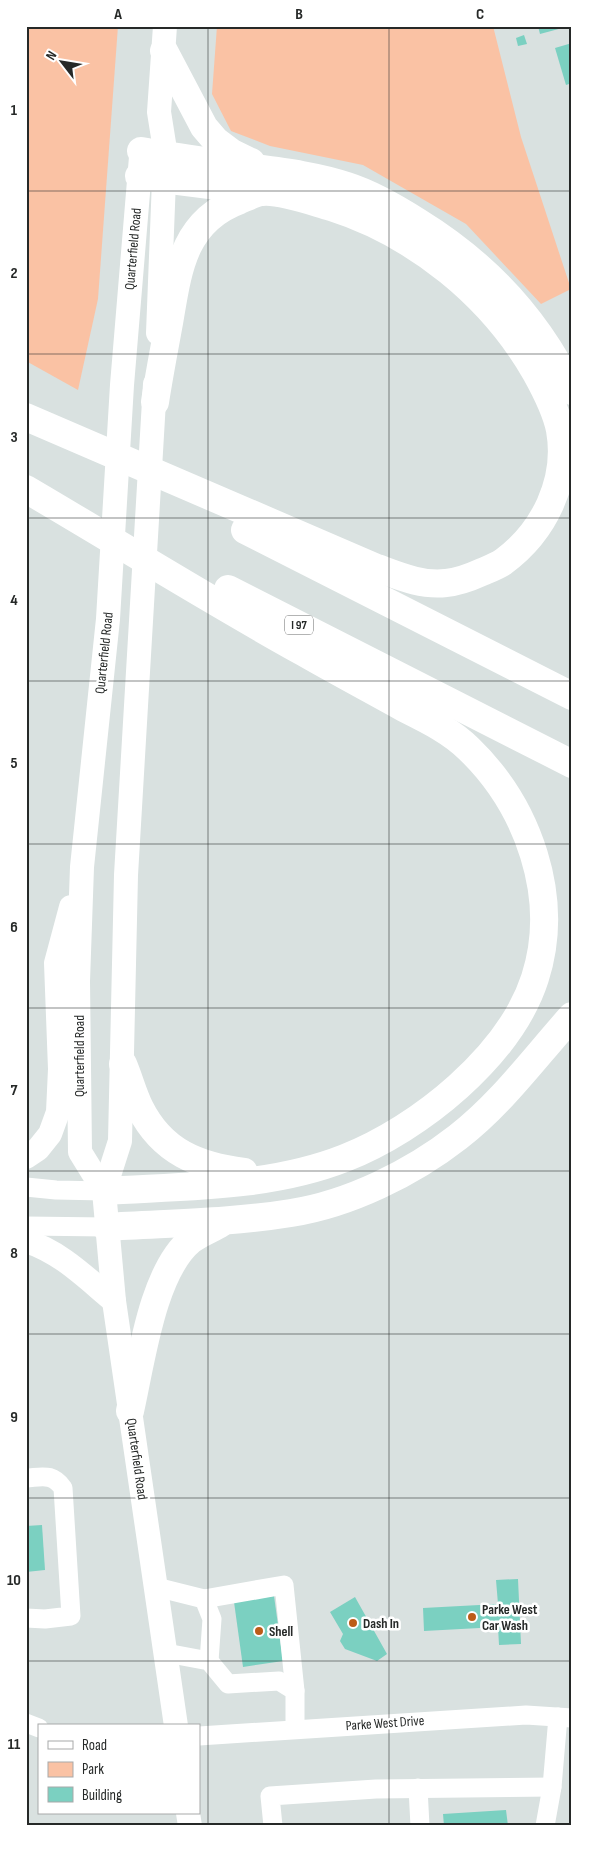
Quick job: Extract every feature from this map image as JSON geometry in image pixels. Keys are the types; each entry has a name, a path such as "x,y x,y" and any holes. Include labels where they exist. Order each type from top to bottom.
{"highway":[{"path":"26,418 377,568 411,580 446,584 472,577 502,563 528,541 545,516 556,490 561,464 560,431 553,407 522,348 493,314 463,284 423,252 383,227 340,210 295,196 265,181 216,141 204,127 164,39"},
{"path":"153,166 265,181 299,174 347,186 392,205 435,232 478,264 512,298 540,334 572,391"},
{"path":"155,402 178,269 186,249 195,233 207,218 265,181"},
{"path":"26,418 572,696"},
{"path":"26,487 301,652 446,732 468,747 495,778 516,810 531,845 541,884 545,919 535,978 524,1004 499,1044 441,1102 395,1134 345,1158 285,1177 219,1184 104,1191"},
{"name":"I 97","path":"26,487 572,764"},
{"path":"106,1227 227,1220 292,1213 342,1200 381,1184 458,1138 492,1108 572,1016"},
{"path":"123,1064 140,1107 163,1140 179,1152 200,1163 218,1168 285,1177"},
{"path":"130,1411 155,1299 164,1278 177,1257 191,1240 227,1220"}],"main road":[{"name":"Quarterfield Road","path":"104,1191 80,1152 78,981 82,867 108,619 122,385 153,166 164,39"},
{"name":"Quarterfield Road","path":"153,166 155,402 126,875 120,1141 104,1191 114,1301 176,1724"},
{"path":"26,1157 38,1149 50,1134 58,1112 60,1069 56,963 82,867"},
{"path":"26,1241 41,1246 62,1257 114,1301"}],"street":[{"path":"26,1187 104,1191"},
{"path":"26,1226 106,1227"},
{"path":"26,1478 50,1477 58,1481 63,1488 71,1616 45,1619 26,1618"},
{"path":"156,1587 204,1599 284,1585 296,1691 295,1729"},
{"path":"204,1599 212,1619 208,1661"},
{"path":"166,1653 208,1661 228,1684 279,1681 296,1691"},
{"name":"Parke West Drive","path":"200,1736 526,1715 565,1717"},
{"path":"545,1826 565,1717"},
{"path":"26,1723 38,1728"},
{"path":"273,1826 270,1796 376,1789 552,1787"},
{"path":"418,1788 420,1826"}],"green space":[{"path":"26,26 118,26 98,299 78,390 26,361"},
{"path":"217,26 493,26 521,137 571,289 541,304 466,224 363,165 270,146 231,131 212,94"}],"building":[{"path":"538,26 566,26 566,27 540,34"},
{"path":"524,35 527,44 518,46 516,38"},
{"path":"572,43 572,83 566,85 555,48"},
{"path":"42,1525 45,1570 26,1572 26,1526"},
{"name":"Parke West Car Wash","path":"518,1579 521,1644 499,1645 498,1627 424,1631 423,1608 498,1604 496,1580"},
{"name":"Shell","path":"274,1596 283,1661 243,1667 234,1602"},
{"name":"Dash In","path":"355,1597 387,1654 377,1661 345,1649 340,1641 343,1634 330,1612"},
{"path":"506,1810 508,1826 444,1826 443,1814"}],"place":[{"name":"Parke West Car Wash","path":"472,1617"},
{"name":"Dash In","path":"353,1623"},
{"name":"Shell","path":"259,1631"}]}
